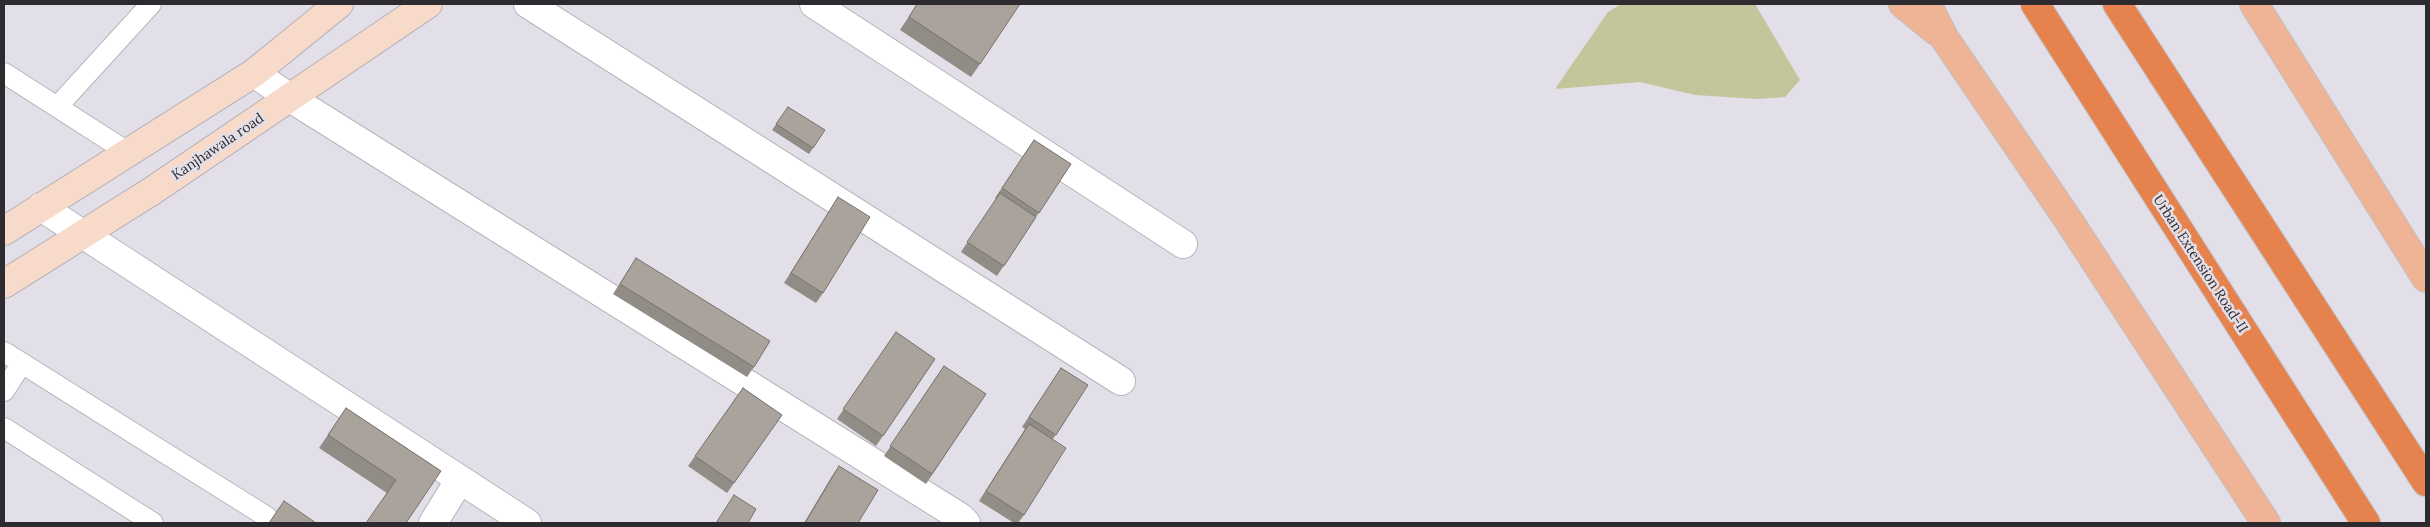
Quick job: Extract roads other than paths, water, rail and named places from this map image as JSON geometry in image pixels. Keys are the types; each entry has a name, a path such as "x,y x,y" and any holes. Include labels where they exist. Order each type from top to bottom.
{"highway":[{"name":"Urban Extension Road-II","path":"2034,4 2366,523"},
{"path":"2117,4 2426,482"}],"main road":[{"path":"4,231 254,73 339,4"},
{"name":"Kanjhawala road","path":"4,284 152,191 428,4"},
{"path":"1903,4 1945,39"},
{"path":"1927,4 1945,39 2069,221 2266,523"},
{"path":"2254,4 2426,278"}],"street":[{"path":"528,4 1121,381"},
{"path":"814,4 1183,244"},
{"path":"254,73 290,98 960,517 966,523"},
{"path":"40,207 459,481 527,523"},
{"path":"433,523 459,481"}],"lane":[{"path":"57,107 151,4"},
{"path":"4,73 129,153"},
{"path":"4,352 267,517"},
{"path":"4,391 22,363"},
{"path":"4,428 152,523"}]}
